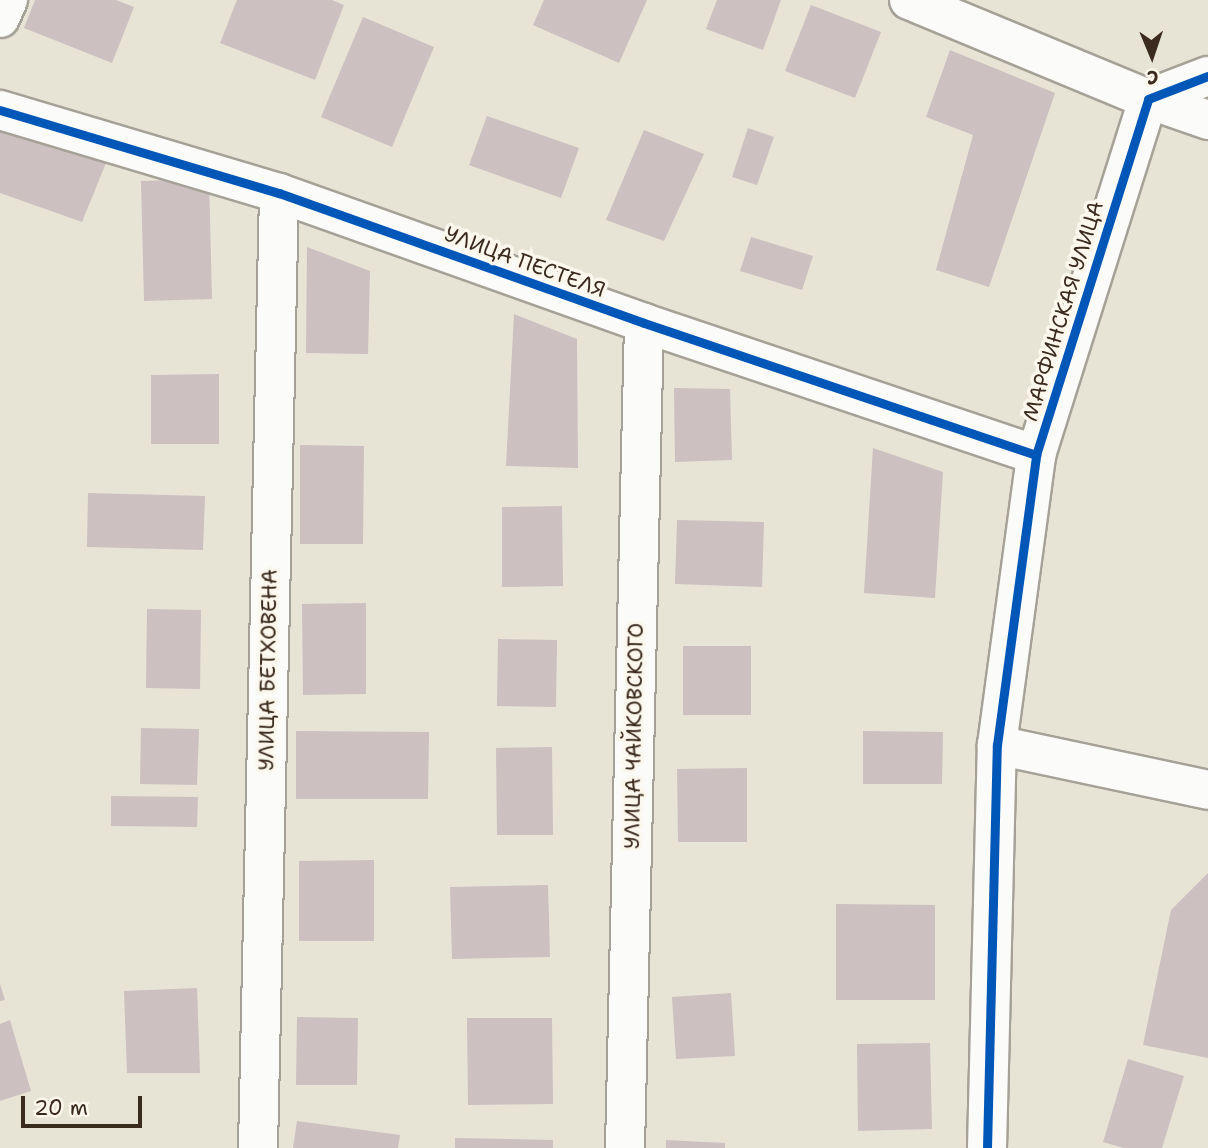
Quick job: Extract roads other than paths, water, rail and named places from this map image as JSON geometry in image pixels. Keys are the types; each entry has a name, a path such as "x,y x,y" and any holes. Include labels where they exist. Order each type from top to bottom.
{"street":[{"path":"0,18 8,0"},
{"path":"909,0 1148,99 1208,120"},
{"path":"1148,99 1208,76"},
{"name":"МАРФИНСКАЯ УЛИЦА","path":"987,1148 997,745 1036,455 1148,99"},
{"name":"УЛИЦА ПЕСТЕЛЯ","path":"0,110 279,193 644,323 1036,455"},
{"name":"УЛИЦА БЕТХОВЕНА","path":"258,1148 279,193"},
{"name":"УЛИЦА ЧАЙКОВСКОГО","path":"625,1148 644,323"},
{"path":"997,745 1208,790"}]}
